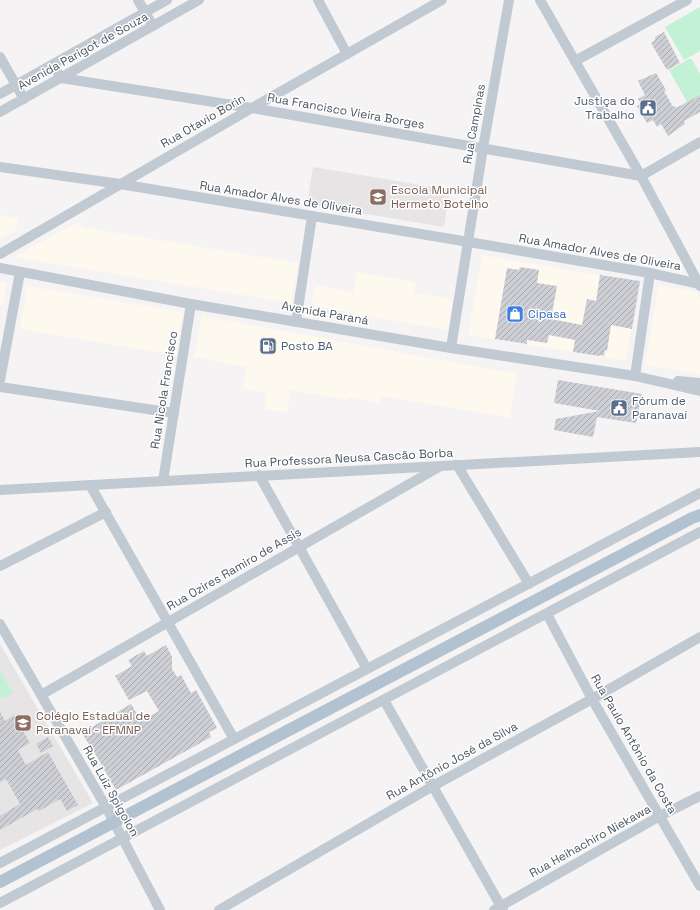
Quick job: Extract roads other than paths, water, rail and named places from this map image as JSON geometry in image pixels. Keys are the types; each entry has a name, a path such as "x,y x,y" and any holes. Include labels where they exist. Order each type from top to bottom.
{"main road":[{"path":"0,882 697,514"}],"street":[{"path":"138,0 153,26"},
{"name":"Avenida Parigot de Souza","path":"0,94 167,0"},
{"name":"Avenida Parigot de Souza","path":"0,112 199,0"},
{"path":"318,0 346,54"},
{"name":"Rua Otavio Borin","path":"0,254 442,0"},
{"name":"Rua Campinas","path":"451,348 483,148 509,0"},
{"path":"540,0 641,176 700,285"},
{"path":"575,61 686,0"},
{"path":"0,57 24,99"},
{"path":"53,65 61,78"},
{"name":"Rua Francisco Vieira Borges","path":"61,78 252,108 641,176"},
{"path":"641,176 700,142"},
{"name":"Rua Amador Alves de Oliveira","path":"0,166 120,184 469,242 650,273 700,285"},
{"path":"296,322 312,216"},
{"name":"Avenida Paraná","path":"0,268 296,322 451,348 635,376 700,392"},
{"path":"0,380 20,272"},
{"path":"635,376 650,273"},
{"name":"Rua Nicola Francisco","path":"163,481 191,304"},
{"name":"Avenida Paraná","path":"646,378 700,383"},
{"path":"0,387 174,413"},
{"name":"Rua Professora Neusa Cascão Borba","path":"0,490 700,452"},
{"path":"457,465 529,584"},
{"name":"Rua Ozires Ramiro de Assis","path":"41,695 441,466"},
{"path":"259,475 367,669"},
{"path":"90,485 234,739"},
{"path":"0,863 700,493"},
{"path":"0,566 106,512"},
{"path":"0,903 700,532"},
{"name":"Rua Paulo Antônio da Costa","path":"547,614 592,699 700,886"},
{"name":"Rua Luiz Spigolon","path":"0,624 106,807 160,910"},
{"name":"Rua Antônio José da Silva","path":"219,910 433,786 592,699 700,637"},
{"path":"384,700 433,786 499,909"},
{"name":"Rua Heihachiro Niekawa","path":"499,909 660,816 700,796"}],"place":[{"name":"Justiça do Trabalho","path":"648,108"},
{"name":"Escola Municipal Hermeto Botelho","path":"378,197"},
{"name":"Cipasa","path":"515,314"},
{"name":"Posto BA","path":"268,346"},
{"name":"Fórum de Paranavaí","path":"619,408"},
{"name":"Colégio Estadual de Paranavaí - EFMNP","path":"23,723"}]}
